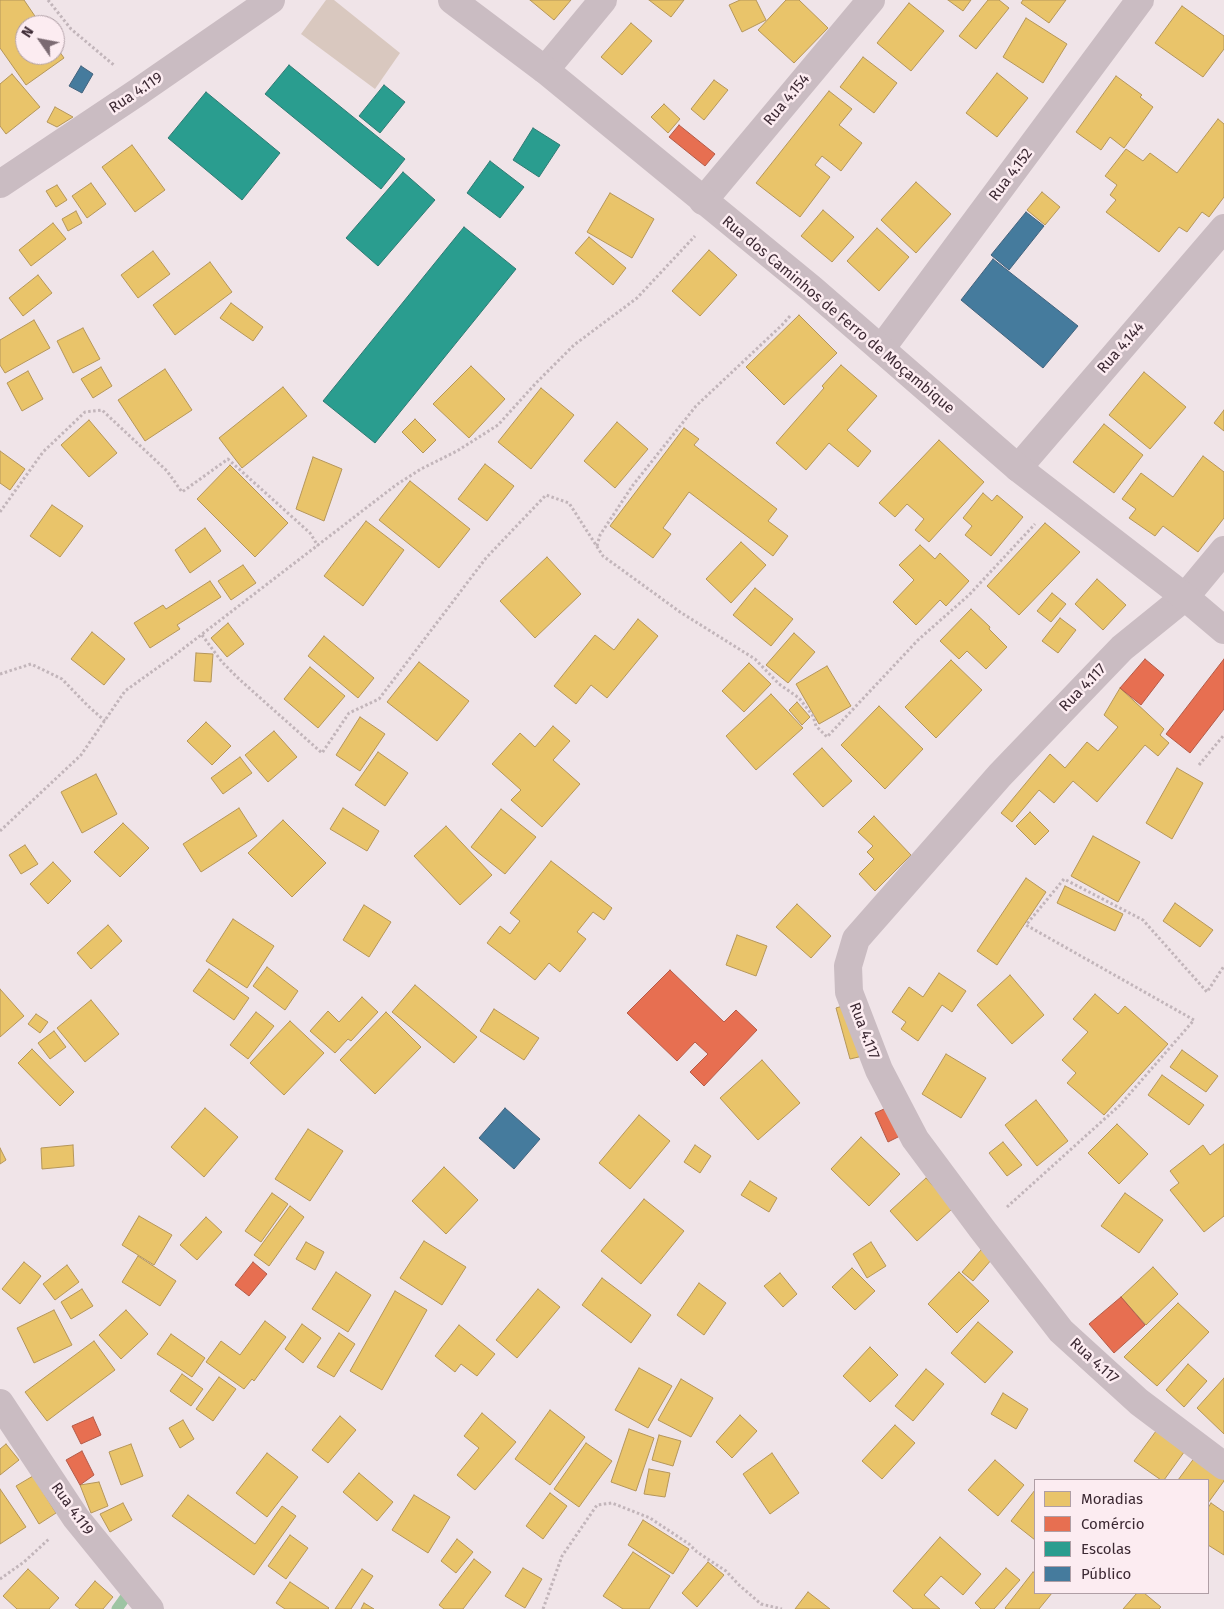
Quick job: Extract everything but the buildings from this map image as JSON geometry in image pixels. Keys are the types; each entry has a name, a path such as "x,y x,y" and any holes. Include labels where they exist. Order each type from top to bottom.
{"street":[{"name":"Rua 4.119","path":"0,184 138,92 270,0"},
{"name":"Rua dos Caminhos de Ferro de Moçambique","path":"452,0 545,70 812,288 1018,468 1185,597 1224,630"},
{"path":"545,70 603,0"},
{"name":"Rua 4.154","path":"712,208 871,0"},
{"name":"Rua 4.152","path":"882,349 1140,0"},
{"name":"Rua 4.144","path":"1018,468 1224,228"},
{"name":"Rua 4.117","path":"1224,550 1185,597 1122,648 1000,775 856,939 848,966 849,992 880,1070 915,1139 982,1229 1061,1331 1139,1402 1224,1466"},
{"name":"Rua 4.119","path":"0,1404 76,1518 150,1609"}],"path":[{"path":"48,0 71,29 117,67 138,92"},
{"path":"0,831 81,755 124,692 202,635 396,485 421,469 457,451 498,425 536,382 574,345 637,298 700,230 712,208"},
{"path":"597,546 600,535 633,485 696,406 782,325 812,288"},
{"path":"0,512 43,452 84,412 102,410 167,472 182,492 228,460 310,533 318,546"},
{"path":"202,635 222,662 322,753 349,713 379,699 486,558 546,495 569,503 603,556 680,612 755,659 779,684 799,698 813,716 816,726 827,737 918,640 969,596 1057,499"},
{"path":"0,674 31,664 62,679 105,721"},
{"path":"1199,765 1224,735"},
{"path":"982,1229 1120,1105 1194,1020 1026,925 1064,879 1143,920 1206,992 1224,966"},
{"path":"543,1609 562,1556 597,1505 612,1503 650,1518 726,1571 761,1604 782,1609"},
{"path":"0,1579 24,1562 76,1518"}],"shaded area":[{"path":"326,0 334,0 400,53 375,89 301,34"}],"waterway":[{"path":"117,1609 132,1588"}]}
